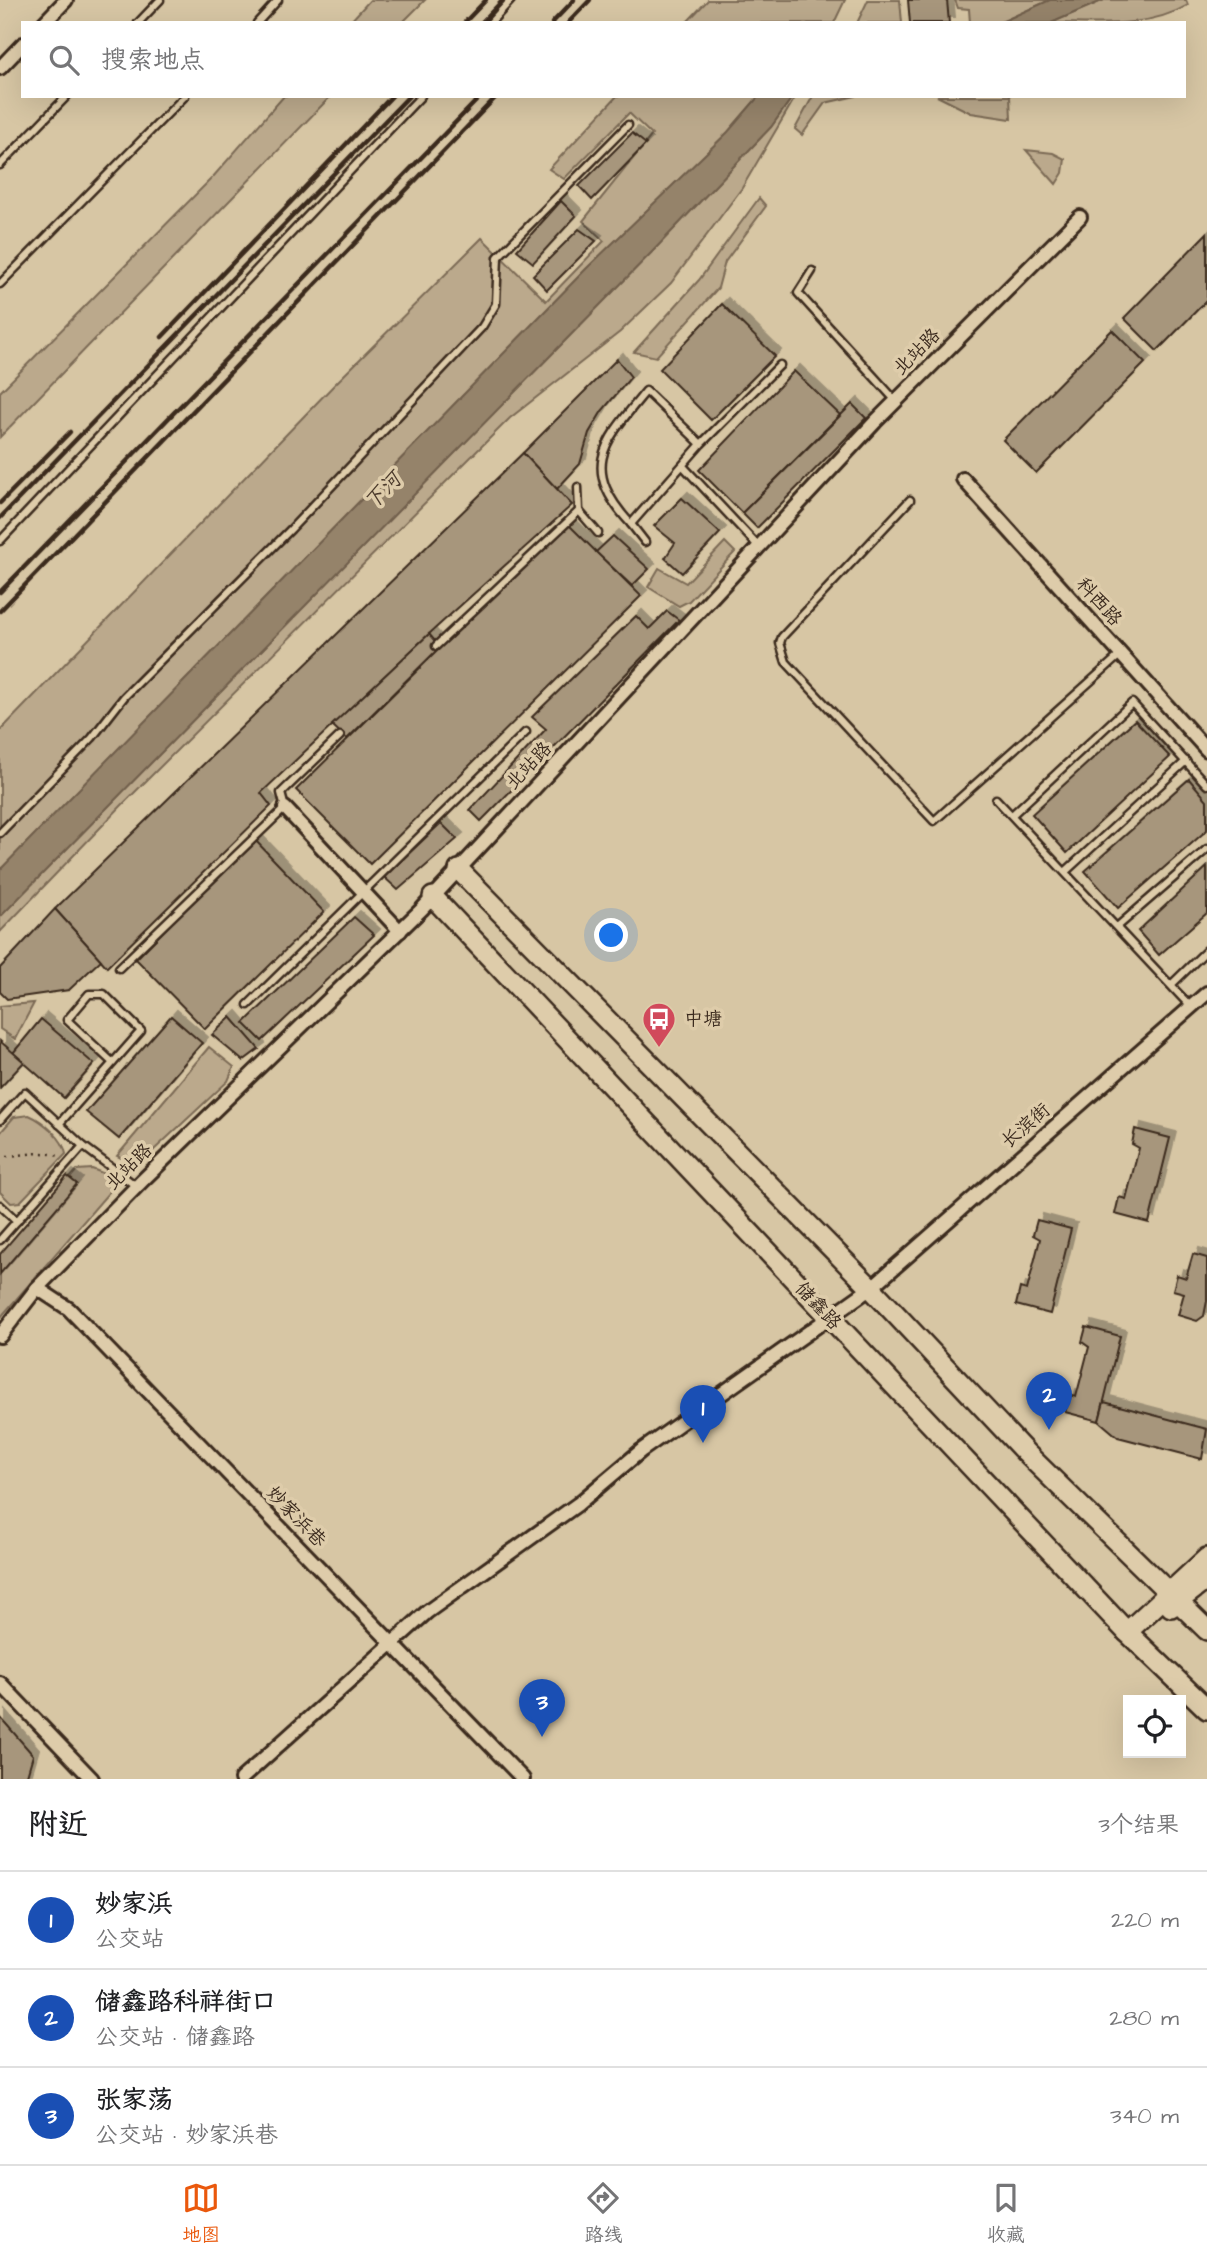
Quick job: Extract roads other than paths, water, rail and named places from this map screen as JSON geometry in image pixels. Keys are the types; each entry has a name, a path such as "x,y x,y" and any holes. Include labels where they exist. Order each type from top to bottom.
{"street":[{"path":"46,21 66,0"},
{"path":"0,68 21,46"},
{"name":"北站路","path":"0,1336 37,1288 137,1186 400,931 896,401 1080,217"},
{"name":"科西路","path":"963,479 1207,750"},
{"path":"285,808 400,931"},
{"path":"459,870 871,1288 1026,1453 1207,1630"},
{"name":"储鑫路","path":"433,897 1127,1632 1207,1709"},
{"name":"长滨街","path":"241,1779 427,1612 578,1504 642,1450 871,1288 1207,993"},
{"name":"妙家浜巷","path":"37,1288 69,1309 523,1779"},
{"path":"1175,1597 1207,1558"},
{"path":"1127,1632 1175,1597 1207,1579"},
{"path":"0,1684 92,1779"}],"lane":[{"path":"140,21 160,0"},
{"path":"259,21 278,0"},
{"path":"492,21 511,0"},
{"path":"0,165 65,98"},
{"path":"0,284 183,98"},
{"path":"0,541 419,98"},
{"path":"0,833 92,738 124,697 291,529 482,327 496,303 498,257 628,125"},
{"path":"813,271 798,293 896,401"},
{"path":"631,524 701,444 780,365"},
{"path":"645,542 610,500 603,482 603,456 608,437 646,391 701,444"},
{"path":"683,466 759,547"},
{"path":"578,487 579,511 598,533"},
{"path":"910,500 782,637 780,643 786,662 934,821 1121,655"},
{"path":"436,646 579,511"},
{"path":"1012,815 1132,703 1207,785"},
{"path":"248,1005 526,732"},
{"path":"119,968 285,808 281,793 340,736"},
{"path":"1065,872 1186,761"},
{"path":"996,799 1191,1007"},
{"path":"1116,927 1207,849"},
{"path":"1171,985 1207,950"},
{"path":"60,1124 141,1031 104,994 89,994 67,1020 113,1063"},
{"path":"0,1121 25,1092 83,1146 137,1186"},
{"path":"0,1240 83,1146"},
{"path":"0,1205 17,1221"}],"water":[{"path":"1050,0 1104,0 1056,21 1003,21"},
{"name":"下河","path":"757,98 792,98 771,127 652,252 0,917 0,870 586,269 728,132"}],"railway":[{"path":"466,21 486,0"},
{"path":"483,21 503,0"},
{"path":"554,21 574,0"},
{"path":"570,21 590,0"},
{"path":"162,337 390,98"},
{"path":"0,518 407,98"},
{"path":"0,592 479,98"},
{"path":"0,611 495,98"},
{"path":"0,503 70,432"}],"place":[{"name":"中塘","path":"659,1049"},
{"name":"储鑫路科祥街口","path":"1049,1430"},
{"name":"妙家浜","path":"703,1443"},
{"name":"张家荡","path":"542,1737"}]}
